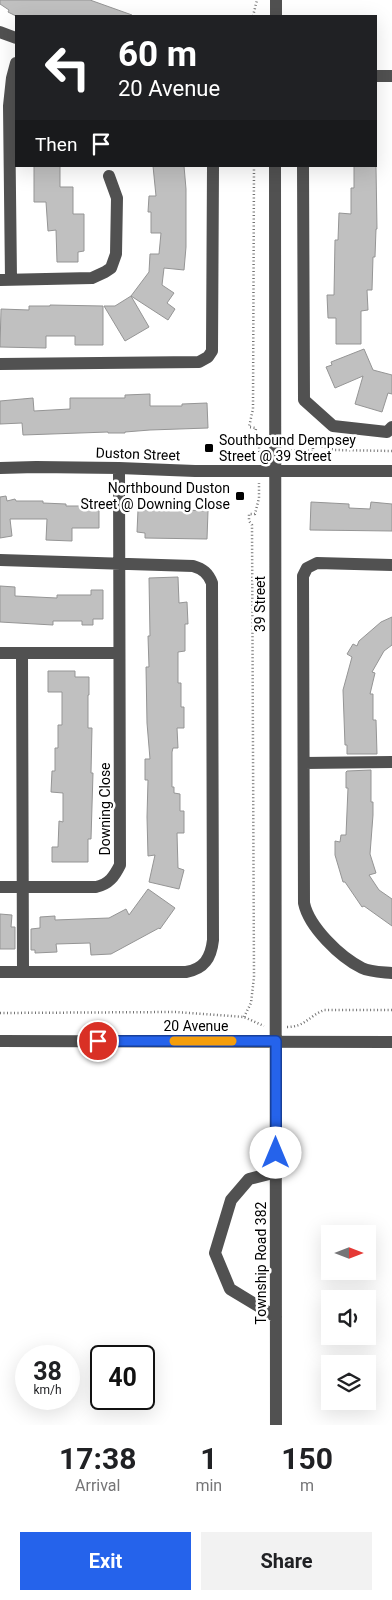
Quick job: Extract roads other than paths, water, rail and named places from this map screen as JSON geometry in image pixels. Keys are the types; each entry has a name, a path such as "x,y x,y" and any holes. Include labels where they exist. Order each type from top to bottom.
{"street":[{"path":"276,0 276,15"},
{"path":"0,32 15,38"},
{"path":"15,67 9,106 6,279 92,278 111,268 116,254 117,198 109,176"},
{"path":"377,76 392,76"},
{"path":"0,364 199,362 208,357 212,352 213,167"},
{"name":"39 Street","path":"276,167 276,1041"},
{"path":"303,167 304,400 333,426 387,432 392,427"},
{"name":"Duston Street","path":"0,468 119,468 195,471 392,471"},
{"name":"Downing Close","path":"0,887 89,887 102,885 112,879 120,865 119,468"},
{"path":"0,560 193,566 205,572 212,583 212,949 206,963 201,968 186,972 0,972"},
{"path":"392,565 317,564 307,568 303,576 304,903 306,913 311,922 333,947 351,962 363,969 392,973"},
{"path":"0,653 119,653"},
{"path":"22,653 23,972"},
{"path":"304,763 392,762"},
{"name":"20 Avenue","path":"0,1041 392,1042"},
{"name":"Township Road 382","path":"276,1041 276,1425"},
{"path":"276,1317 230,1289 215,1253 231,1200 249,1179 277,1172"}],"place":[{"name":"Southbound Dempsey Street @ 39 Street","path":"209,448"},
{"name":"Northbound Duston Street @ Downing Close","path":"240,496"}]}
